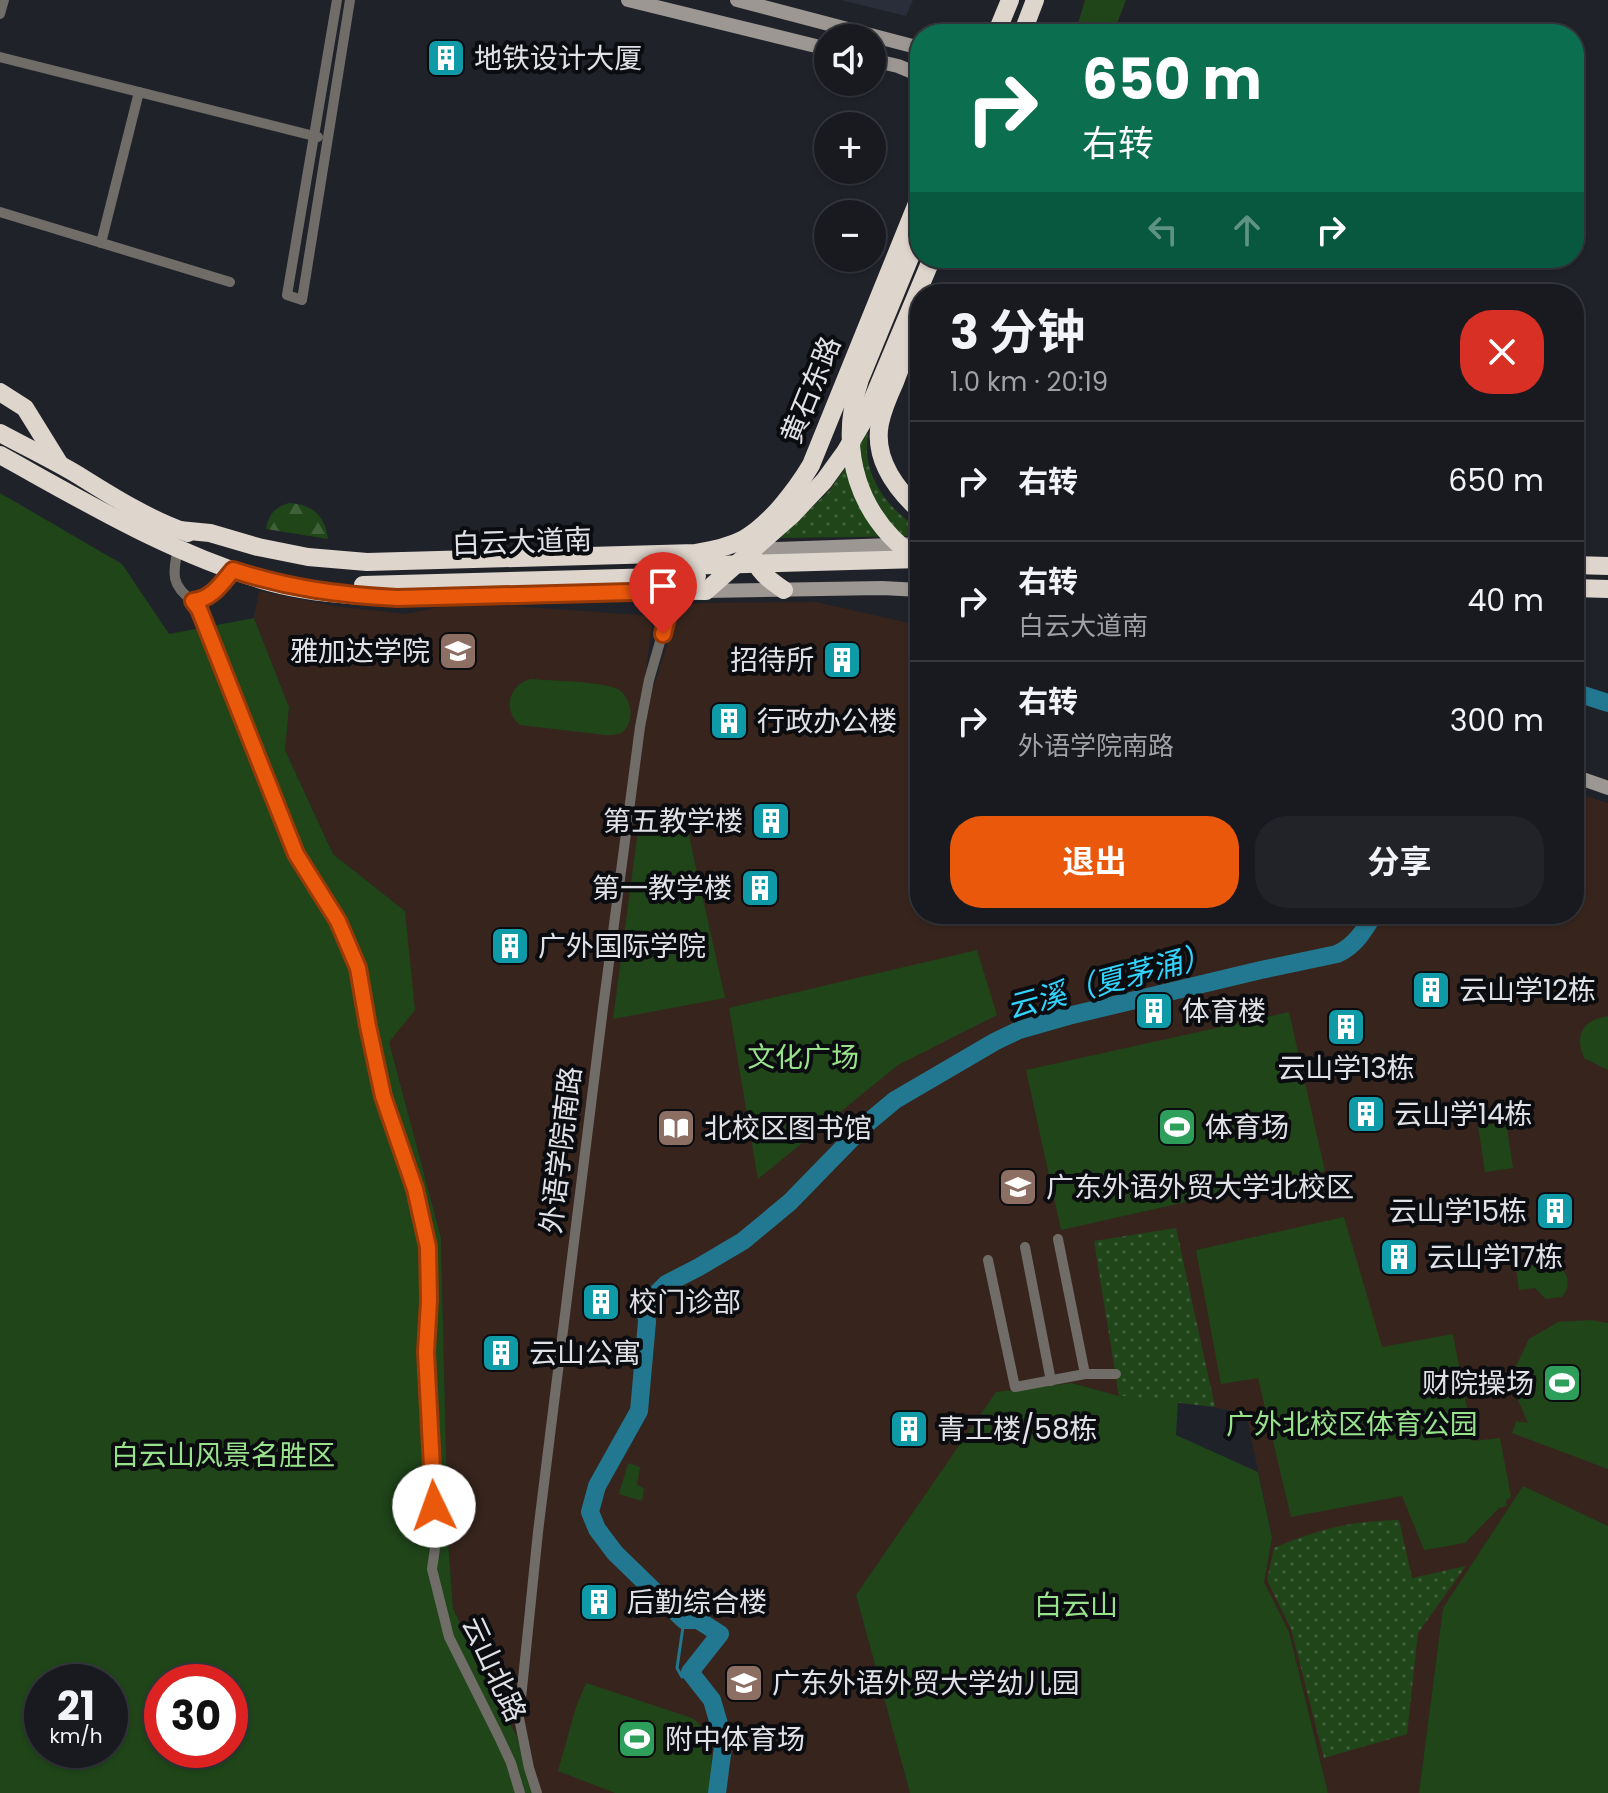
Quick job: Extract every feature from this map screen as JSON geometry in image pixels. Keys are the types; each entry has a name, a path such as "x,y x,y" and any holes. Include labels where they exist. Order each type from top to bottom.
{"highway":[{"path":"1000,24 1010,0"},
{"path":"1026,24 1035,0"},
{"name":"黄石东路","path":"695,553 728,546 746,538 793,493 807,472 910,220"},
{"path":"910,257 853,399 849,437 855,471 868,505 892,537 910,554"},
{"name":"黄石东路","path":"706,591 792,515 836,465 857,433 910,311"},
{"path":"910,342 884,408 879,433 882,456 891,478 910,501"},
{"path":"847,374 848,389 856,397 864,397 877,390"},
{"path":"0,392 25,408 61,466"},
{"name":"白云大道南","path":"0,433 146,515 200,559 286,586 371,597 706,591"},
{"name":"白云大道南","path":"0,455 131,527 264,560 335,573 498,576 910,571"},
{"path":"0,467 47,481"},
{"path":"757,529 753,550 755,564 784,590"},
{"name":"白云大道南","path":"178,539 210,533 308,557 358,562 695,553"},
{"name":"白云大道南","path":"233,570 364,585 498,576 910,560"},
{"path":"1584,565 1608,566"},
{"path":"1584,588 1608,589"}],"main road":[{"path":"628,0 814,46"},
{"path":"737,0 910,45"},
{"path":"898,66 907,61 910,52 902,43"},
{"path":"886,63 910,71"},
{"name":"白云大道南","path":"695,553 910,544"},
{"path":"778,549 771,560 770,571 784,590"},
{"name":"白云大道南","path":"706,591 910,589"},
{"path":"1584,780 1608,788"}],"street":[{"path":"0,14 4,0"},
{"path":"337,0 287,295 302,300 350,0"},
{"path":"0,57 328,140"},
{"path":"101,243 139,92"},
{"path":"0,212 230,282"},
{"name":"云山北路","path":"178,539 174,570 177,586 199,609 296,854 338,921 358,968 383,1096 415,1189 428,1247 426,1352 436,1541 432,1569 449,1637 486,1709 520,1793"},
{"name":"外语学院南路","path":"537,1793 519,1718 556,1385 640,727 649,680 668,614 671,554"},
{"path":"193,601 205,600 233,570"},
{"path":"1058,1239 1085,1374"},
{"path":"1025,1247 1051,1381"},
{"path":"988,1260 1015,1387 1085,1374 1116,1374"},
{"path":"514,1772 529,1768"}],"shaded area":[{"path":"841,0 913,0 906,16"},
{"name":"广东外语外贸大学北校区","path":"259,591 334,606 406,614 450,605 483,604 653,616 638,735 680,605 816,602 910,623 910,924 1584,924 1584,796 1608,803 1608,1526 1523,1487 1443,1608 1419,1793 1328,1793 1289,1632 1263,1582 1272,1536 1246,1413 1178,1401 1119,1396 1072,1383 856,1595 910,1793 533,1793 517,1737 453,1609 448,1540 441,1238 389,1042 405,911 333,854 285,750 289,707 254,618"}],"green space":[{"path":"1085,0 1126,0 1117,24 1078,24"},
{"path":"868,419 867,452 872,476 884,497 910,522 910,536 780,538 828,492 845,468"},
{"name":"白云山风景名胜区","path":"0,493 122,564 169,634 254,618 289,707 285,750 333,854 405,911 415,1010 389,1042 441,1238 448,1540 453,1609 517,1737 533,1793 0,1793"},
{"path":"289,503 316,513 324,524 328,539 266,529 273,512"},
{"path":"531,679 615,688 621,691 629,704 628,725 618,734 605,735 520,725 511,712 510,698 517,686"},
{"path":"639,823 687,827 725,998 613,1019"},
{"name":"文化广场","path":"977,950 997,1015 898,1065 758,1179 729,1008"},
{"name":"体育场","path":"1289,1012 1325,1171 1061,1230 1026,1070"},
{"path":"1608,1016 1608,1070 1584,1058 1580,1042 1587,1025"},
{"path":"1506,1122 1513,1168 1485,1172 1478,1126"},
{"name":"广外北校区体育公园","path":"1344,1217 1382,1347 1453,1334 1473,1441 1500,1438 1511,1497 1506,1501 1507,1506 1499,1508 1465,1543 1424,1550 1402,1496 1291,1517 1258,1378 1221,1384 1196,1250"},
{"path":"1176,1228 1215,1407 1119,1396 1094,1241"},
{"path":"1553,1262 1567,1278 1562,1297 1546,1299 1535,1288 1519,1290 1516,1268"},
{"name":"财院操场","path":"1590,1320 1608,1323 1608,1469 1512,1433 1516,1421 1528,1423 1516,1395 1514,1370 1529,1339 1558,1322"},
{"name":"白云山","path":"1072,1383 1119,1396 1178,1401 1176,1435 1258,1472 1272,1537 1264,1582 1289,1632 1328,1793 910,1793 856,1595 996,1392"},
{"path":"628,1463 640,1467 637,1485 644,1488 642,1501 619,1494"},
{"path":"1523,1486 1608,1526 1608,1793 1419,1793 1443,1608"},
{"path":"1399,1520 1412,1578 1466,1566 1418,1633 1407,1734 1324,1758 1291,1629 1267,1580 1274,1548 1335,1527"},
{"name":"附中体育场","path":"586,1683 692,1718 700,1725 706,1733 711,1752 709,1793 615,1793 558,1771"}],"waterway":[{"path":"1584,695 1608,703"},
{"name":"云溪（夏茅涌）","path":"717,1793 723,1747 721,1731 712,1700 690,1672 720,1634 698,1620 684,1620 615,1553 597,1529 590,1512 597,1486 639,1411 646,1310 651,1299 666,1284 743,1241 790,1202 865,1125 895,1100 996,1041 1019,1030 1068,1016 1337,954 1354,942 1368,924"},
{"path":"684,1620 677,1668 682,1677 690,1672"}],"place":[{"name":"地铁设计大厦","path":"446,58"},
{"name":"雅加达学院","path":"458,651"},
{"name":"招待所","path":"842,660"},
{"name":"行政办公楼","path":"729,721"},
{"name":"第五教学楼","path":"771,821"},
{"name":"第一教学楼","path":"760,888"},
{"name":"广外国际学院","path":"510,946"},
{"name":"云山学12栋","path":"1431,990"},
{"name":"体育楼","path":"1154,1011"},
{"name":"云山学13栋","path":"1346,1027"},
{"name":"云山学14栋","path":"1366,1114"},
{"name":"体育场","path":"1177,1127"},
{"name":"北校区图书馆","path":"676,1128"},
{"name":"广东外语外贸大学北校区","path":"1018,1187"},
{"name":"云山学15栋","path":"1555,1211"},
{"name":"云山学17栋","path":"1399,1257"},
{"name":"校门诊部","path":"601,1302"},
{"name":"云山公寓","path":"501,1353"},
{"name":"财院操场","path":"1562,1383"},
{"name":"青工楼/58栋","path":"909,1429"},
{"name":"后勤综合楼","path":"599,1602"},
{"name":"广东外语外贸大学幼儿园","path":"744,1683"},
{"name":"附中体育场","path":"637,1739"}],"route":[{"path":"434,1506 426,1352 428,1247 415,1189 383,1096 358,968 338,921 296,854 199,609 193,601 205,600 233,570 286,586 371,597 670,591 663,634"}]}
